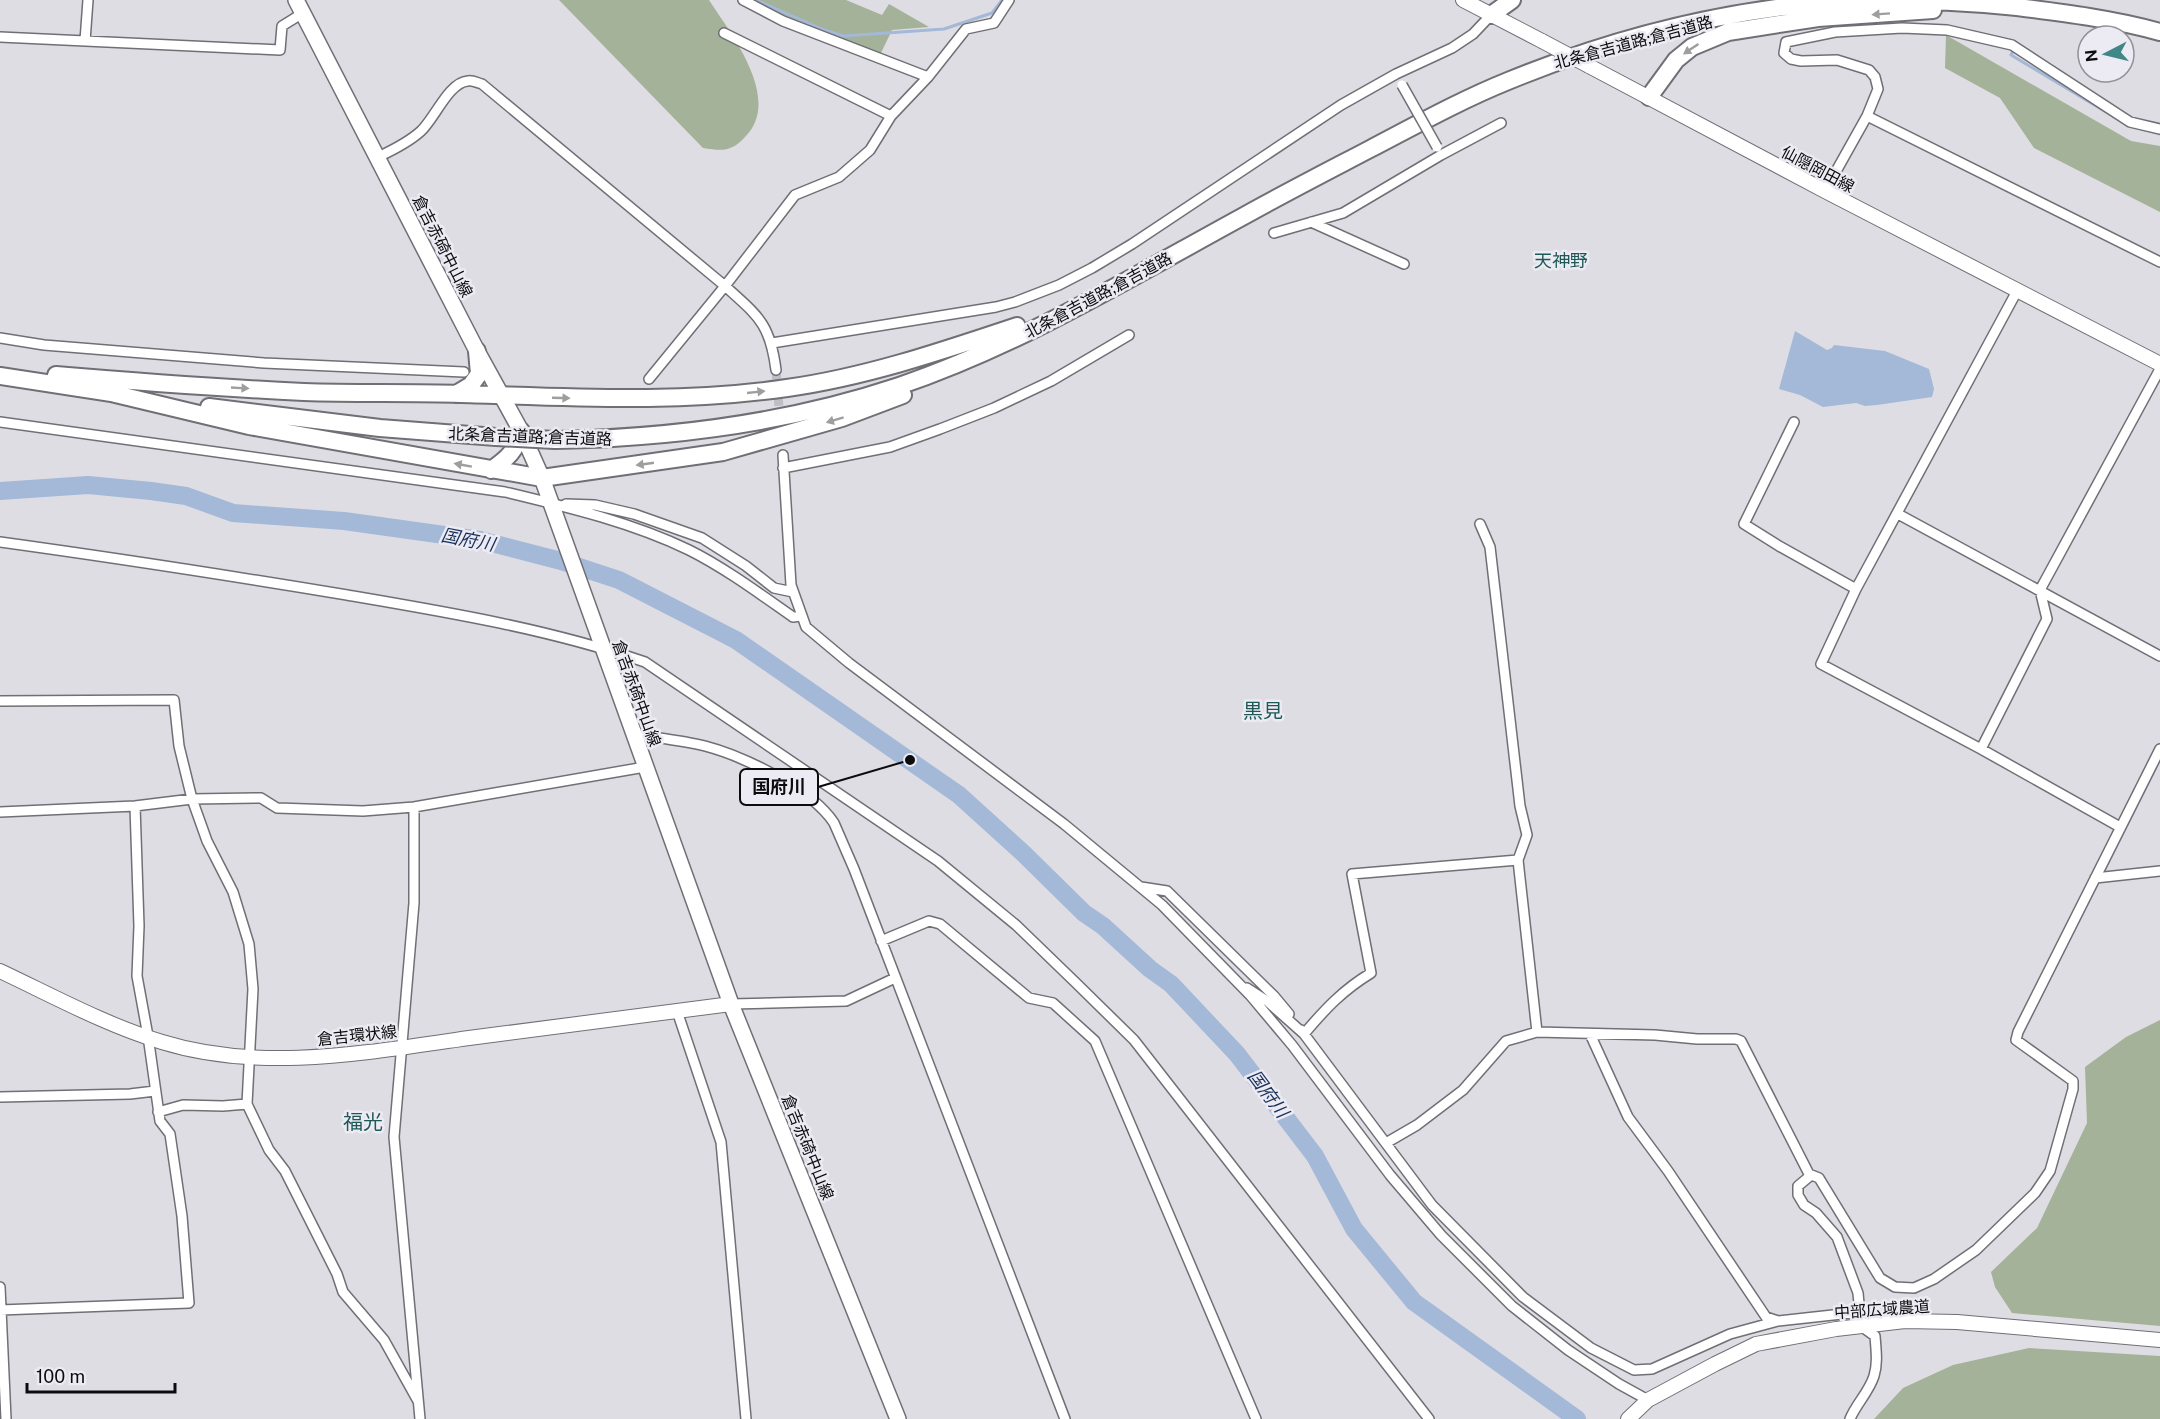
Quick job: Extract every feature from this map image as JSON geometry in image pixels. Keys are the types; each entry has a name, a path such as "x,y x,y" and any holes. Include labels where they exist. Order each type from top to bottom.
{"highway":[{"path":"1491,15 1512,0"},
{"name":"北条倉吉道路;倉吉道路","path":"1019,331 1408,119 1500,75 1538,59 1637,27 1706,12 1781,0"},
{"name":"北条倉吉道路;倉吉道路","path":"0,376 107,393 380,428 495,431 619,439 736,425 846,402 941,370 1458,103 1522,75 1594,49 1707,20 1768,10 1871,0 1922,0 2002,6 2087,16 2160,32"},
{"path":"2034,0 2088,8 2160,24"},
{"path":"1649,97 1676,60 1707,39 1728,32 1818,18 2002,6"},
{"path":"56,375 192,386 296,391 658,399 718,396 787,388 878,370 1019,331"},
{"path":"107,393 249,426 542,478 723,452 842,418 962,372 1019,331"},
{"path":"456,394 471,385 479,374 477,351"},
{"name":"北条倉吉道路;倉吉道路","path":"0,365 234,402 495,431"},
{"path":"491,470 506,460 518,445 521,431"}],"main road":[{"name":"仙隠岡田線","path":"1463,0 2160,364"},
{"name":"倉吉赤碕中山線","path":"299,6 477,351 503,395 542,478 632,734 731,1004 898,1419"},
{"name":"倉吉環状線","path":"0,971 123,1028 162,1042 206,1052 278,1059 402,1047 731,1004"},
{"name":"中部広域農道","path":"1628,1419 1648,1400 1756,1344 1861,1319 1956,1322 2160,1340"}],"street":[{"path":"85,41 88,0"},
{"path":"743,0 783,21 928,77"},
{"path":"650,379 795,195 839,177 870,150 891,116 928,77 966,29 994,23 1009,0"},
{"path":"0,37 280,50 282,26 299,6"},
{"path":"772,343 996,307 1059,285 1132,244 1341,105 1396,74 1452,48 1473,34 1491,15"},
{"path":"1825,191 1867,116 1878,89 1875,77 1869,70 1837,60 1791,59 1784,53 1786,42 1834,32 1902,25 1947,30 2012,45 2130,122 2160,129"},
{"path":"724,33 891,116"},
{"path":"1396,74 1439,151"},
{"path":"378,157 398,147 422,130 453,88 460,83 469,80 482,84 725,286 759,317 772,343 776,369"},
{"path":"1867,116 2160,262"},
{"path":"1274,232 1343,213 1439,151 1501,123"},
{"path":"1311,222 1404,264"},
{"path":"2017,291 1856,589 1821,664 1981,749 2120,827"},
{"path":"783,468 890,447 940,429 994,408 1051,381 1129,335"},
{"path":"0,338 44,345 264,363 464,372"},
{"path":"1981,749 2047,619 2040,590 2160,369"},
{"path":"0,422 505,492 553,509 634,527 689,550 793,617 801,616"},
{"path":"1794,422 1744,524 1856,589"},
{"path":"783,455 788,555 793,592 806,627 849,663 1064,824 1141,887 1200,942 1242,986 1292,1045 1390,1175 1441,1235 1512,1306 1568,1350 1619,1384 1648,1400"},
{"path":"553,509 595,505 634,514 702,538 746,566 774,588 793,592"},
{"path":"1898,514 2160,656"},
{"path":"1480,524 1490,547 1520,806 1527,835 1518,860 1537,1032"},
{"path":"0,542 268,580 437,610 599,642 645,662 938,861 1016,925 1134,1040 1429,1419"},
{"path":"1,703 174,700 179,746 192,799 207,841 233,892 249,944 253,989 248,1104 269,1150 285,1171 337,1274 343,1292 384,1340 418,1401"},
{"path":"632,734 705,746 744,759 792,786 830,816 881,941 1065,1419"},
{"path":"1386,1143 1417,1125 1463,1090 1506,1041 1537,1032 1736,1039 1741,1041 1809,1174 1819,1178 1880,1278 1895,1287 1914,1288 1934,1279 1976,1250 2035,1193 2050,1171 2073,1089 2073,1081 2016,1040 2018,1032 2160,749"},
{"path":"0,812 135,806 192,799 261,798 277,808 363,811 414,807 645,767"},
{"path":"1,1310 189,1303 182,1216 170,1134 160,1121 158,1112 137,976 139,926 135,806"},
{"path":"414,807 414,903 394,1137 420,1419"},
{"path":"1304,1034 1350,985 1371,973 1352,874 1518,860"},
{"path":"2096,878 2160,871"},
{"path":"1141,887 1167,891 1274,996 1432,1205 1523,1298 1591,1348 1635,1370 1652,1369 1730,1334 1778,1321 1861,1319"},
{"path":"881,941 929,921 940,924 1029,998 1053,1004 1095,1041 1256,1419"},
{"path":"731,1004 846,1001 895,978"},
{"path":"1242,986 1267,1001 1304,1034"},
{"path":"677,1011 720,1142 746,1419"},
{"path":"1590,1034 1628,1117 1674,1180 1766,1317 1778,1321"},
{"path":"0,1097 130,1094 155,1091"},
{"path":"158,1112 183,1105 248,1104"},
{"path":"1809,1174 1810,1176 1798,1186 1798,1195 1804,1205 1816,1213 1837,1237 1858,1293 1861,1319 1875,1336 1877,1364 1874,1378 1855,1406 1850,1419"},
{"path":"0,1287 6,1419"}],"green space":[{"path":"559,0 709,0 740,48 750,67 756,86 758,104 755,122 745,137 731,148 716,150 703,148"},
{"path":"758,0 846,0 882,15 889,4 929,27 892,30 880,55 810,30 754,3"},
{"path":"1946,35 2131,141 2160,146 2160,212 2034,148 2000,98 1945,68"},
{"path":"2160,1020 2160,1326 2012,1313 1995,1287 1991,1272 2037,1228 2087,1123 2085,1067 2126,1037"},
{"path":"2029,1348 2160,1356 2160,1419 1874,1419 1903,1388 1953,1365"}],"water":[{"path":"1795,331 1827,350 1834,345 1885,351 1929,369 1934,389 1932,397 1877,405 1865,406 1856,403 1823,407 1800,395 1779,389"}],"waterway":[{"path":"758,1 843,36 944,29 992,13 1002,0"},
{"path":"2012,53 2011,55 2116,118"},
{"path":"2127,125 2160,134"},
{"name":"国府川","path":"0,491 88,485 151,491 186,496 233,513 344,521 480,540 561,561 619,580 736,640 959,795 1084,913 1103,926 1150,969 1171,984 1237,1054 1315,1156 1354,1229 1414,1302 1577,1419"}],"tunnel":[{"path":"776,370 780,420"}],"place":[{"name":"国府川","path":"910,760"}],"district":[{"name":"天神野","path":"1561,261"},
{"name":"黒見","path":"1263,711"},
{"name":"福光","path":"363,1122"}]}
